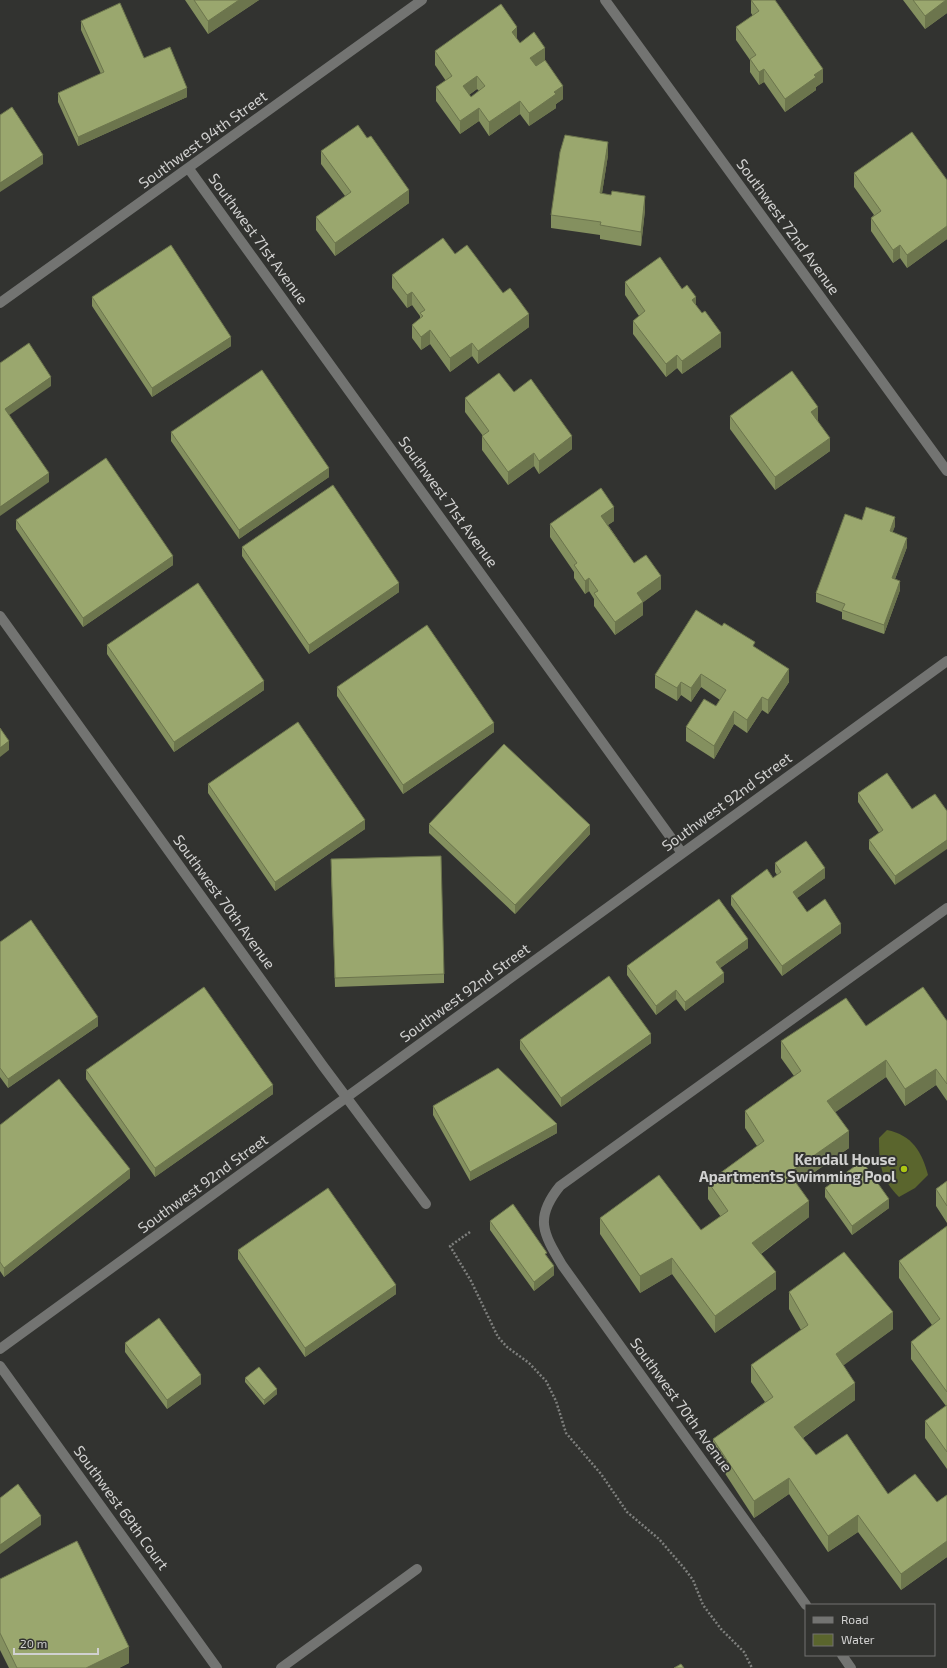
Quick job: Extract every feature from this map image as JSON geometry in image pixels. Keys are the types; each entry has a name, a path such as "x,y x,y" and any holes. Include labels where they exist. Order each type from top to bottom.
{"street":[{"name":"Southwest 94th Street","path":"0,303 189,169 422,0"},
{"name":"Southwest 72nd Avenue","path":"605,0 947,471"},
{"name":"Southwest 71st Avenue","path":"189,169 682,853"},
{"name":"Southwest 70th Avenue","path":"0,616 347,1099 426,1204"},
{"name":"Southwest 92nd Street","path":"0,1349 347,1099 947,661"},
{"name":"Southwest 70th Avenue","path":"805,1604 562,1265 544,1229 544,1217 549,1200 560,1186 947,908"},
{"name":"Southwest 69th Court","path":"0,1366 217,1668"},
{"path":"281,1668 417,1569"},
{"path":"843,1656 851,1668"}],"path":[{"path":"470,1232 450,1246 471,1281 498,1337 507,1347 529,1362 546,1381 553,1394 566,1433 601,1474 627,1512 659,1539 684,1568 709,1612 721,1629 744,1652 752,1668"}],"water":[{"name":"Kendall House Apartments Swimming Pool","path":"887,1130 896,1132 903,1136 915,1146 923,1159 928,1175 915,1188 899,1197 884,1177 880,1163 879,1138"}],"building":[{"path":"194,0 239,0 208,21"},
{"path":"751,0 775,0 823,69 814,75 816,77 785,99 764,69 759,72 750,59 756,55 736,27 759,11"},
{"path":"913,0 946,0 925,16"},
{"path":"120,3 144,58 170,47 187,88 78,137 58,93 104,72 81,21"},
{"path":"501,4 517,27 512,32 520,43 534,32 545,48 530,58 536,66 545,60 563,86 554,92 556,94 529,113 520,101 489,122 479,108 460,121 436,87 452,76 435,51","holes":["477,76 485,86 471,97 463,86"]},
{"path":"12,107 43,155 0,183 0,115"},
{"path":"358,125 367,138 371,136 409,190 335,243 316,217 351,192 321,151"},
{"path":"912,132 947,180 947,226 907,255 900,245 893,250 871,218 881,211 854,173"},
{"path":"565,135 608,142 600,193 611,195 612,191 645,196 641,232 600,225 601,222 551,215 560,152"},
{"path":"443,238 455,254 467,245 503,293 510,288 529,314 478,351 472,343 450,358 430,330 421,337 412,325 423,316 420,313 425,310 412,292 407,295 392,275"},
{"path":"171,245 231,337 152,388 92,297"},
{"path":"660,257 682,289 687,285 696,297 692,300 702,313 705,311 721,333 682,361 677,355 666,364 633,321 645,311 625,282"},
{"path":"29,343 51,377 5,409 49,473 0,507 0,363"},
{"path":"262,370 329,468 239,530 171,432"},
{"path":"792,371 818,407 811,412 830,438 775,477 730,416"},
{"path":"499,373 514,392 531,379 572,436 539,461 534,453 508,472 482,436 489,431 465,398"},
{"path":"106,458 173,556 83,618 16,520"},
{"path":"333,485 399,583 309,645 242,547"},
{"path":"601,488 614,507 601,516 634,563 646,555 661,576 637,593 643,602 615,622 594,593 598,591 589,578 585,581 574,565 577,563 550,524"},
{"path":"866,507 895,517 890,531 907,538 892,578 900,581 884,625 842,610 845,604 816,593 845,514 862,520"},
{"path":"198,583 264,681 174,742 107,645"},
{"path":"696,610 722,626 724,623 755,642 753,646 789,669 768,700 762,697 747,720 734,711 714,746 686,727 704,699 716,706 726,690 701,674 691,688 681,682 677,688 655,675"},
{"path":"427,625 494,723 403,785 337,687"},
{"path":"298,722 365,820 275,882 208,784"},
{"path":"0,728 9,741 0,748"},
{"path":"504,744 590,825 515,905 429,824"},
{"path":"887,773 912,809 935,794 947,811 947,840 895,876 869,840 883,830 858,793"},
{"path":"806,841 825,868 793,892 807,912 825,899 841,924 782,966 731,896 767,869 773,878 781,872 775,863"},
{"path":"441,856 444,974 335,978 331,859"},
{"path":"719,899 748,939 716,962 724,973 685,1002 676,990 656,1006 627,966"},
{"path":"31,920 98,1017 8,1079 0,1068 0,942"},
{"path":"609,976 651,1034 561,1098 520,1040"},
{"path":"204,987 273,1085 155,1168 86,1070"},
{"path":"923,987 947,1021 947,1084 936,1069 905,1089 886,1060 827,1101 849,1131 789,1173 809,1201 752,1243 776,1272 715,1316 672,1258 640,1276 600,1218 659,1175 701,1230 728,1211 708,1182 764,1141 745,1111 801,1071 781,1041 846,998 866,1026"},
{"path":"498,1068 557,1124 470,1172 433,1106"},
{"path":"59,1079 130,1169 4,1268 0,1262 0,1125"},
{"path":"862,1161 889,1199 852,1226 825,1188"},
{"path":"947,1181 947,1206 936,1189"},
{"path":"328,1188 396,1285 305,1348 238,1250"},
{"path":"513,1204 547,1253 545,1254 554,1266 534,1282 490,1221"},
{"path":"947,1226 947,1392 911,1342 940,1319 899,1261"},
{"path":"844,1252 893,1312 836,1354 855,1383 794,1427 816,1455 847,1434 888,1494 915,1474 937,1502 947,1495 947,1541 901,1574 858,1515 828,1536 789,1478 754,1501 713,1439 773,1397 751,1365 808,1325 789,1292"},
{"path":"159,1318 201,1375 167,1400 125,1343"},
{"path":"259,1367 277,1389 264,1400 245,1378"},
{"path":"947,1405 947,1452 925,1421"},
{"path":"18,1484 41,1516 0,1545 0,1498"},
{"path":"77,1541 129,1647 86,1668 17,1668 0,1633 0,1579"},
{"path":"681,1664 684,1668 674,1668"}],"place":[{"name":"Kendall House Apartments Swimming Pool","path":"904,1169"}]}
